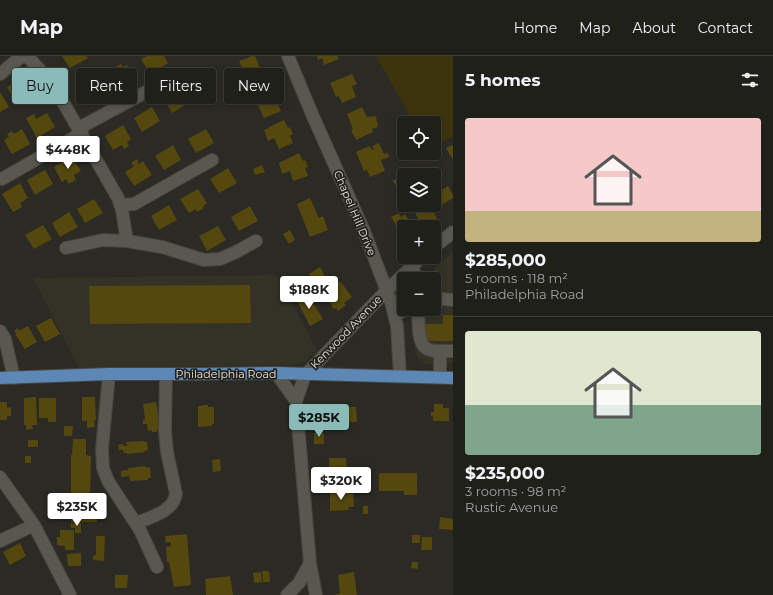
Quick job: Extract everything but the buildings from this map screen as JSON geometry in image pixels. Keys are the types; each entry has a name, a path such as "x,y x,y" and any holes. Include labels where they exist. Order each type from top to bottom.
{"main road":[{"name":"Philadelphia Road","path":"0,378 109,374 276,373 453,378"}],"street":[{"path":"0,74 22,56"},
{"path":"26,56 52,83 111,184 120,205 126,241"},
{"name":"Chapel Hill Drive","path":"288,56 364,231 395,315 400,376"},
{"path":"2,179 80,130 145,93"},
{"path":"120,205 134,204 212,160"},
{"path":"441,241 453,232"},
{"path":"66,248 103,240 126,241 162,247 204,260 220,259 236,252 256,240"},
{"name":"Kenwood Avenue","path":"305,375 386,291 415,264"},
{"path":"411,268 414,272"},
{"path":"441,299 453,300"},
{"path":"419,316 421,342 424,347 430,350 453,351"},
{"path":"0,331 5,339 14,378"},
{"path":"440,351 440,377"},
{"path":"276,373 296,401"},
{"path":"109,374 102,449 103,468 108,480 136,523 157,567"},
{"path":"136,523 162,512 172,505 175,500 176,494 167,452 165,431 166,374"},
{"path":"305,375 296,401 310,563 316,595"},
{"path":"0,477 34,525 70,595"},
{"path":"0,541 34,525"},
{"path":"287,595 299,583 310,563"}],"shaded area":[{"path":"376,56 453,56 453,136 441,143 441,116 410,116"},
{"path":"453,251 453,363 423,364 416,355 411,316 441,316 441,272 432,272 439,264 441,264 441,262"},
{"path":"277,275 317,350 305,362 293,365 79,368 33,278"}]}
